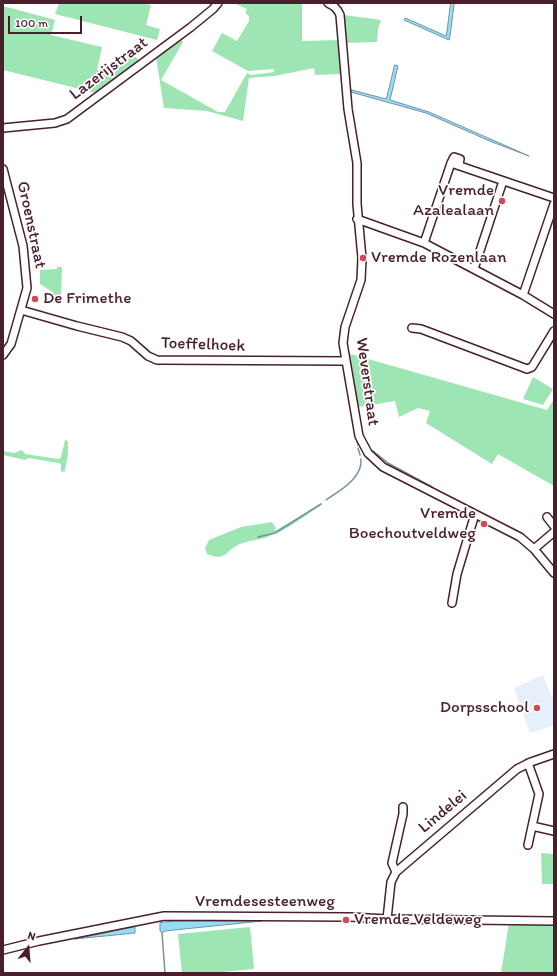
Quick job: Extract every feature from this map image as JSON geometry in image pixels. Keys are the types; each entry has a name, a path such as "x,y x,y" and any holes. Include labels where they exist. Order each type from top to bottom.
{"street":[{"name":"Lazerijstraat","path":"3,128 55,123 67,119 191,27 218,3"},
{"name":"Weverstraat","path":"328,3 338,10 341,20 348,109 357,163 357,219 362,258 361,280 344,335 343,344 359,436 368,454 383,467 520,537 534,549 554,574"},
{"path":"424,243 454,157 460,159 459,165 554,198"},
{"name":"Groenstraat","path":"3,169 23,246 27,275 27,288 22,310 11,344 3,355"},
{"path":"474,269 503,181"},
{"path":"523,295 554,204"},
{"path":"357,219 424,243 523,295 554,314"},
{"name":"Toeffelhoek","path":"22,310 122,337 131,341 148,356 157,360 346,361"},
{"path":"412,328 421,329 528,369 532,367 554,331"},
{"path":"452,603 457,574 475,514"},
{"path":"547,517 554,526"},
{"path":"534,549 554,532"},
{"name":"Lindelei","path":"396,872 517,769 528,763 554,754"},
{"path":"528,763 539,794 528,845"},
{"path":"387,919 392,882 396,872 392,863 403,814 403,807"},
{"path":"532,826 554,831"},
{"name":"Vremdesesteenweg","path":"3,950 39,941 164,916 350,917 387,919 554,921"}],"shaded area":[{"name":"Dorpsschool","path":"543,675 551,696 554,695 554,725 530,733 514,688"}],"green space":[{"path":"59,3 141,3 151,5 146,25 160,29 157,40 55,14"},
{"path":"234,3 302,3 302,41 340,40 342,74 315,75 314,68 275,76 249,78 243,121 207,111 164,108 156,57 179,39 183,42 161,80 218,112 225,112 247,73 251,75 274,72 274,69 248,71 212,51 222,33 237,41 249,21 249,16 245,13 247,9"},
{"path":"3,6 55,20 51,35 102,47 97,70 115,74 115,69 117,69 118,65 120,65 124,54 136,57 139,61 96,93 3,70"},
{"path":"344,15 381,20 378,29 377,42 345,43"},
{"path":"57,267 62,267 61,296 53,296 54,293 40,284 40,270 57,269"},
{"path":"347,353 547,410 554,399 554,486 498,454 492,464 426,423 430,411 418,408 399,417 395,401 358,407"},
{"path":"533,377 553,389 543,405 523,399"},
{"path":"65,440 68,441 68,454 65,471 61,472 61,464 58,463 29,458 25,460 3,455 3,451 14,453 22,450 25,454 59,459 61,457"},
{"path":"322,503 297,522 279,532 264,538 240,544 222,556 218,557 207,554 205,548 209,540 241,527 272,522 276,528 275,531"},
{"path":"541,853 554,854 554,884 542,884"},
{"path":"509,923 554,923 554,973 501,973"},
{"path":"250,927 254,969 211,973 182,973 178,934"}],"water":[{"path":"451,3 454,3 454,5 449,40 404,20 405,18 446,36"},
{"path":"395,65 398,66 390,100 429,112 529,156 492,142 426,113 351,92 348,89 386,99"},
{"path":"175,921 262,921 165,931 162,933 160,931 160,923"},
{"path":"135,927 135,933 75,939"}],"waterway":[{"path":"356,437 358,445"},
{"path":"358,448 360,455"},
{"path":"373,451 388,463 432,487"},
{"path":"326,500 354,478 361,466 361,459"},
{"path":"258,537 275,533 321,504"},
{"path":"162,933 165,973"}],"place":[{"name":"Vremde Azalealaan","path":"502,201"},
{"name":"Vremde Rozenlaan","path":"363,258"},
{"name":"De Frimethe","path":"35,299"},
{"name":"Vremde Boechoutveldweg","path":"484,524"},
{"name":"Dorpsschool","path":"537,708"},
{"name":"Vremde Veldeweg","path":"346,920"}]}
